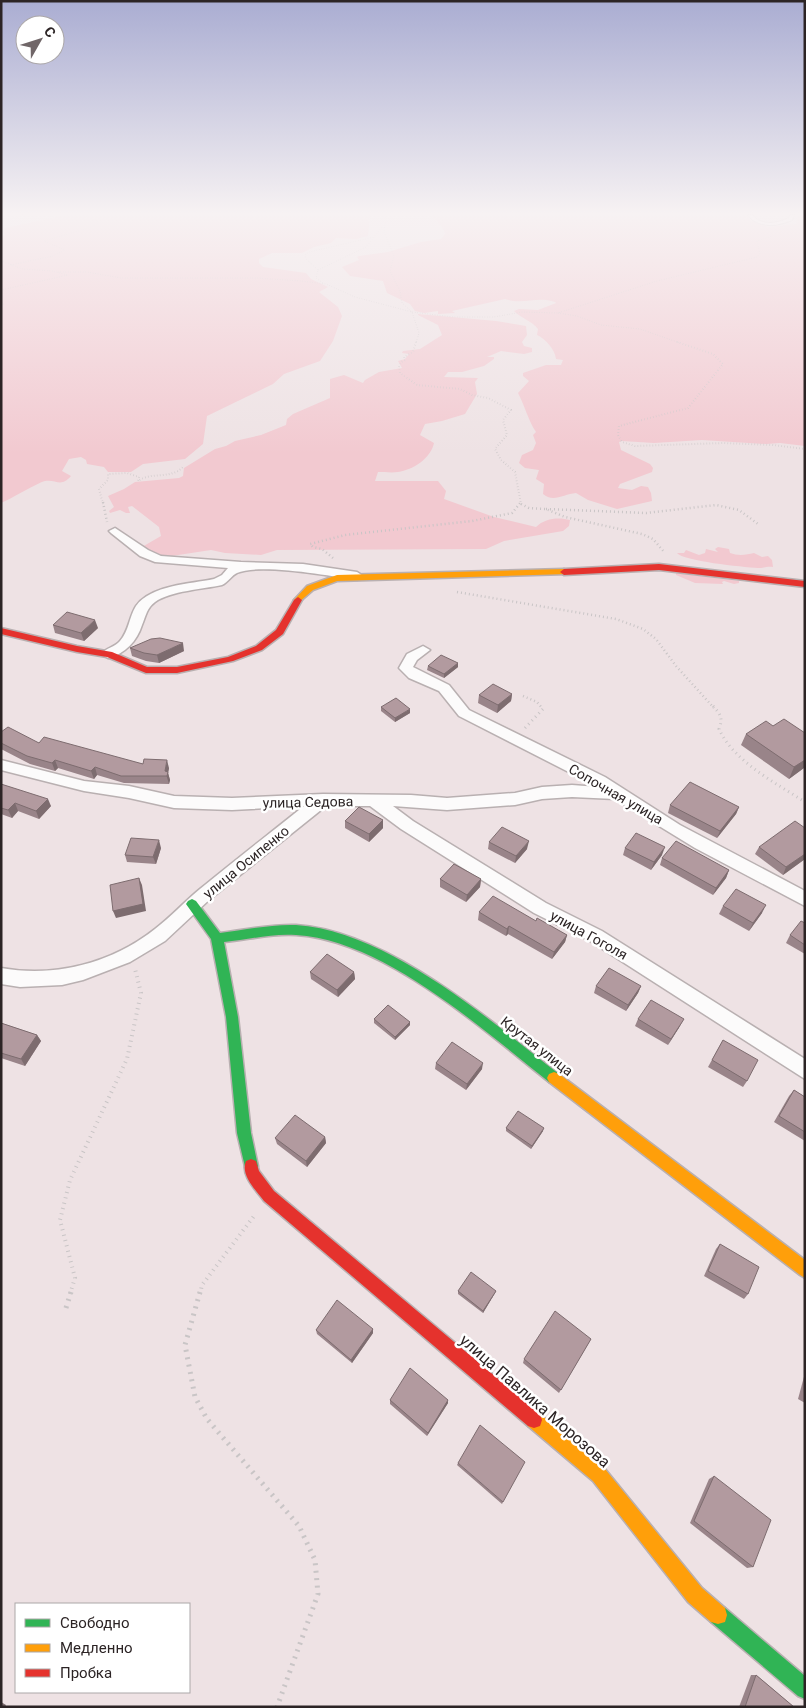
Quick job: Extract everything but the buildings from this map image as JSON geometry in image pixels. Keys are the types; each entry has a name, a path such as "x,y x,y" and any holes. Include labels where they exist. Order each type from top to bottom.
{"street":[{"path":"115,531 144,553 155,558 248,567 304,568 374,577"},
{"path":"108,654 124,645 135,627 141,608 152,598 166,593 218,582 226,578 232,571 248,567"},
{"path":"1,631 71,648 108,654 155,672 233,658 261,648 277,635 290,617 298,598 308,588 337,578 500,575 654,567 722,573 805,584"},
{"name":"Сопочная улица","path":"423,650 410,659 406,669 446,689 455,705 464,713 600,781 696,841 805,899"},
{"name":"улица Седова","path":"1,765 84,786 129,792 174,802 232,804 323,800 411,801 447,804 515,799 542,793 572,790 618,794"},
{"name":"улица Осипенко","path":"10,978 73,976 105,966 132,951 158,936 192,904 323,800"},
{"name":"улица Гоголя","path":"374,801 407,825 540,908 596,936 805,1070"},
{"path":"192,904 217,938"},
{"name":"Крутая улица","path":"217,938 296,930 334,936 392,961 468,1011 805,1270"},
{"name":"улица Павлика Морозова","path":"217,938 232,1017 244,1133 252,1174 269,1196 599,1475 695,1595 805,1689"}],"path":[{"path":"350,295 412,312 453,317 497,316 522,312 558,313 577,316 601,325 640,329 713,354 723,364 688,408 619,426 617,431 619,437 624,442 635,444 752,444 805,449"},
{"path":"326,559 336,559 322,549 313,547 310,544 345,535 472,521 512,513 517,510 521,503 515,472 501,460 495,449 507,435 503,420 511,410 488,398 472,395 460,389 417,385 400,373 399,367 401,362 405,360 404,357 414,352 419,336 412,312 401,302 401,295"},
{"path":"558,313 613,295"},
{"path":"1,301 4,303 1,305"},
{"path":"115,531 107,525 101,491 98,489 108,480 108,474 134,475 139,477 138,481 144,477 176,474 183,467"},
{"path":"521,503 529,508 546,510 646,512 676,511 718,505 738,510 758,524"},
{"path":"546,510 565,517 578,518 646,535 658,544 666,556"},
{"path":"449,591 616,619 643,629 656,639 676,666 720,714 722,720 719,729 723,740 754,767 805,802"},
{"path":"513,738 543,709 538,702 522,696"},
{"path":"66,1308 75,1278 60,1220 70,1180 127,1059 140,993 132,951"},
{"path":"269,1196 202,1285 185,1345 195,1397 207,1419 299,1526 315,1560 318,1594 277,1707"}],"shaded area":[{"path":"1,295 322,295 338,307 342,316 333,341 320,361 284,374 273,384 207,416 203,444 185,459 143,464 131,472 108,472 104,467 87,464 86,460 81,457 69,459 62,471 71,476 64,482 45,481 1,503"},
{"path":"391,295 805,295 805,446 780,443 766,444 702,440 654,443 622,441 619,442 621,450 650,464 653,468 652,472 620,484 618,488 632,490 641,486 648,487 652,501 617,509 588,500 576,493 555,498 547,497 543,494 544,484 536,479 539,470 525,468 519,463 522,455 533,450 536,443 533,435 536,432 518,393 529,381 523,376 523,373 546,365 561,365 563,360 556,359 550,345 537,335 538,329 536,326 514,311 519,309 538,310 556,303 549,300 511,301 505,299 452,311 455,313 438,314 438,311 424,313 415,311 410,304"},
{"path":"418,314 496,321 526,326 527,335 522,342 524,346 532,348 532,352 524,354 501,351 487,357 494,357 494,359 484,366 462,372 448,372 444,377 478,378 475,382 477,394 465,414 425,424 420,435 434,443 429,454 410,469 378,472 375,481 438,481 446,491 444,499 494,517 536,527 552,519 570,520 569,526 563,531 504,541 486,549 277,550 261,555 225,553 211,550 159,557 142,547 161,536 159,527 132,506 128,507 130,513 120,510 110,513 109,511 114,507 108,496 135,482 179,478 183,476 184,468 215,449 286,425 287,419 293,414 330,398 330,379 344,375 363,383 379,372 402,368 398,361 405,359 409,354 402,353 403,351 420,349 442,335 438,325"},
{"path":"718,547 729,549 730,553 736,555 754,553 762,557 768,556 772,560 773,567 758,568 714,563 690,559 677,553 684,553 686,550 699,555 705,553 706,549 718,552 715,549"},
{"path":"676,573 739,581 739,583 734,584 724,581 722,582 723,584 695,583 676,575"}],"traffic: fast":[{"path":"192,904 217,938 232,1017 244,1133 251,1166"},
{"path":"217,938 297,930 329,935 363,948 398,965 432,986 554,1078"},
{"path":"718,1615 805,1689"}],"traffic: slow":[{"path":"298,600 310,588 337,578 564,572"},
{"path":"554,1078 805,1270"},
{"path":"534,1420 599,1475 695,1595 718,1615"}],"traffic: jam":[{"path":"564,572 659,567 805,584"},
{"path":"1,631 77,649 109,654 146,670 177,670 230,659 259,648 280,632 298,600"},
{"path":"251,1166 253,1174 269,1196 534,1420"}]}
